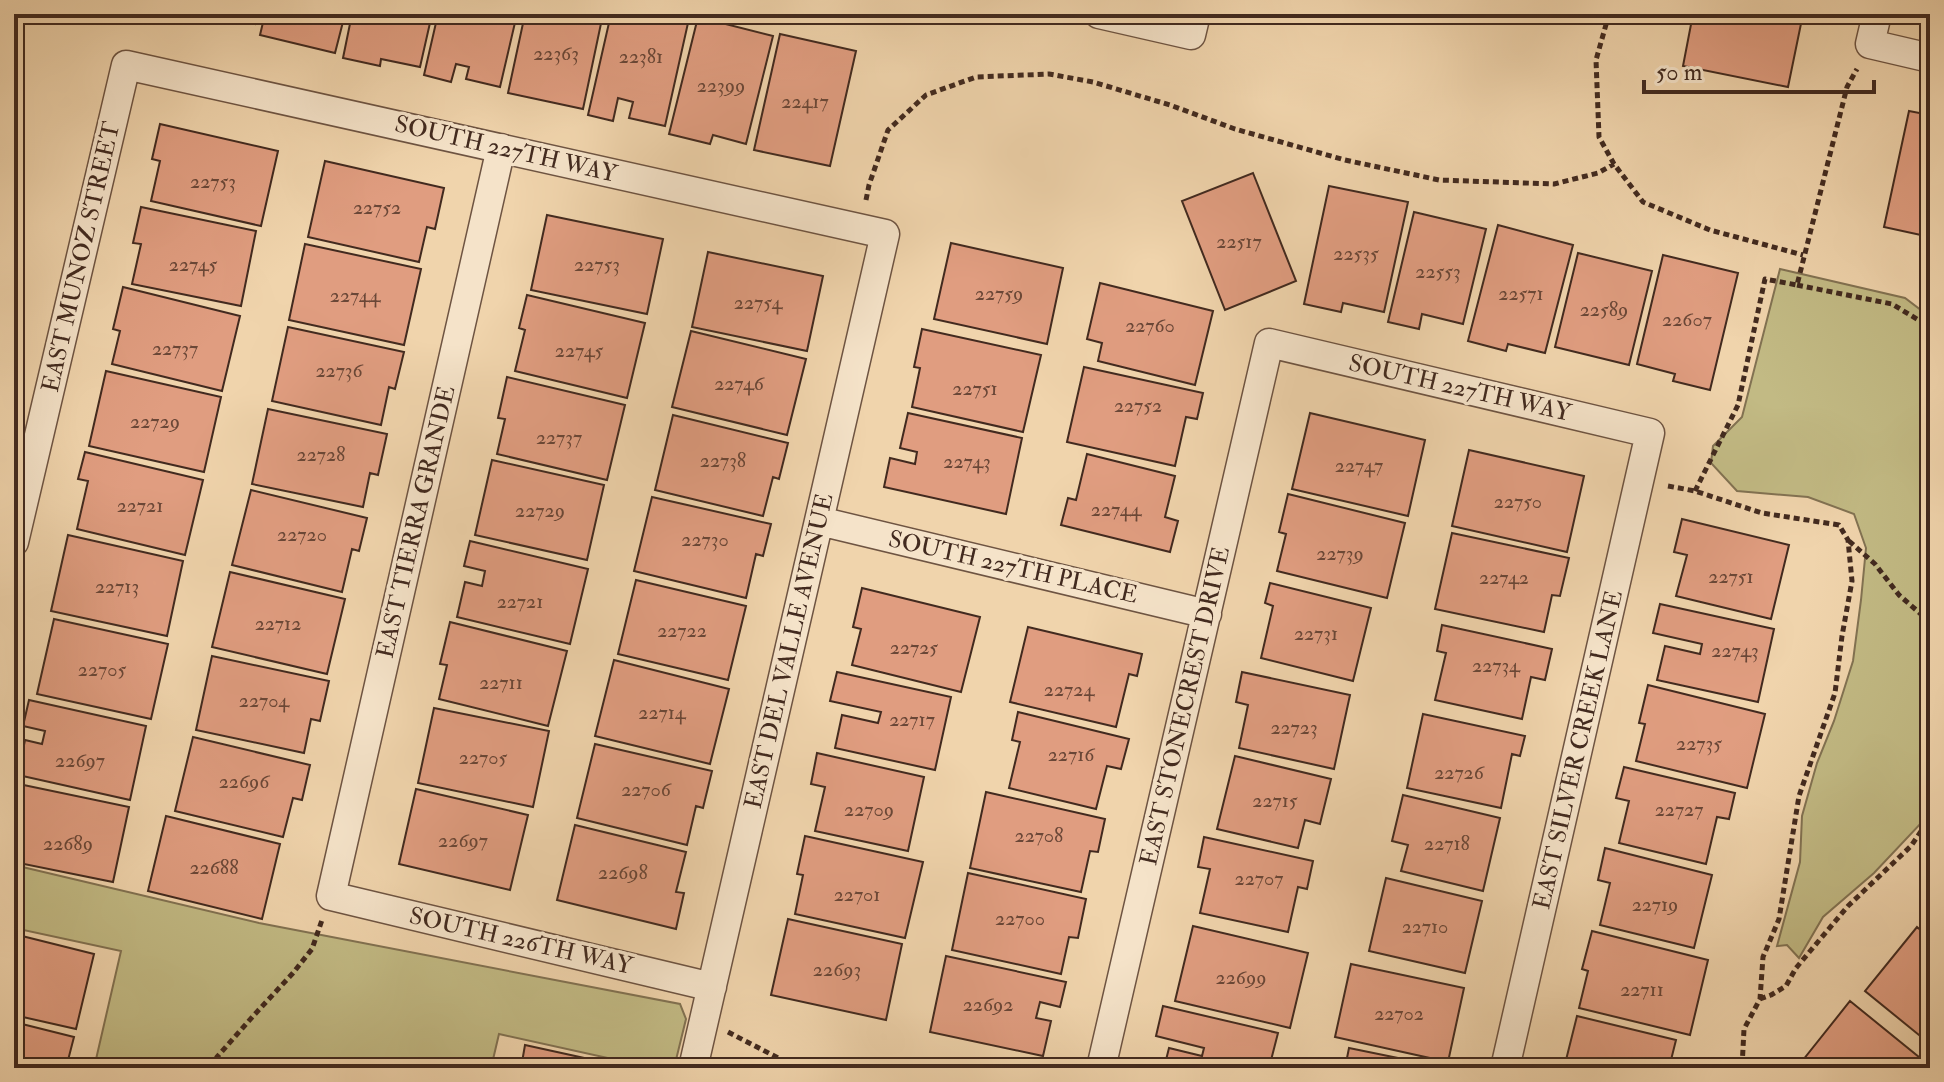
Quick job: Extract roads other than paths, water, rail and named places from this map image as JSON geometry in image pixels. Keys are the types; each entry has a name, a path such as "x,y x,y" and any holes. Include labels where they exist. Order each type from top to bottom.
{"street":[{"path":"1099,14 1193,24"},
{"path":"1877,14 1870,44 1930,58"},
{"name":"SOUTH 227TH WAY","path":"126,65 873,231"},
{"name":"EAST MUNOZ STREET","path":"14,542 126,65"},
{"name":"EAST TIERRA GRANDE","path":"331,896 501,148"},
{"name":"EAST DEL VALLE AVENUE","path":"693,1068 819,521 873,231"},
{"name":"SOUTH 227TH WAY","path":"1269,343 1650,433"},
{"name":"EAST STONECREST DRIVE","path":"1101,1068 1269,343"},
{"name":"EAST SILVER CREEK LANE","path":"1505,1068 1650,433"},
{"name":"SOUTH 227TH PLACE","path":"819,521 1207,614"},
{"name":"SOUTH 226TH WAY","path":"331,896 712,987"}]}
